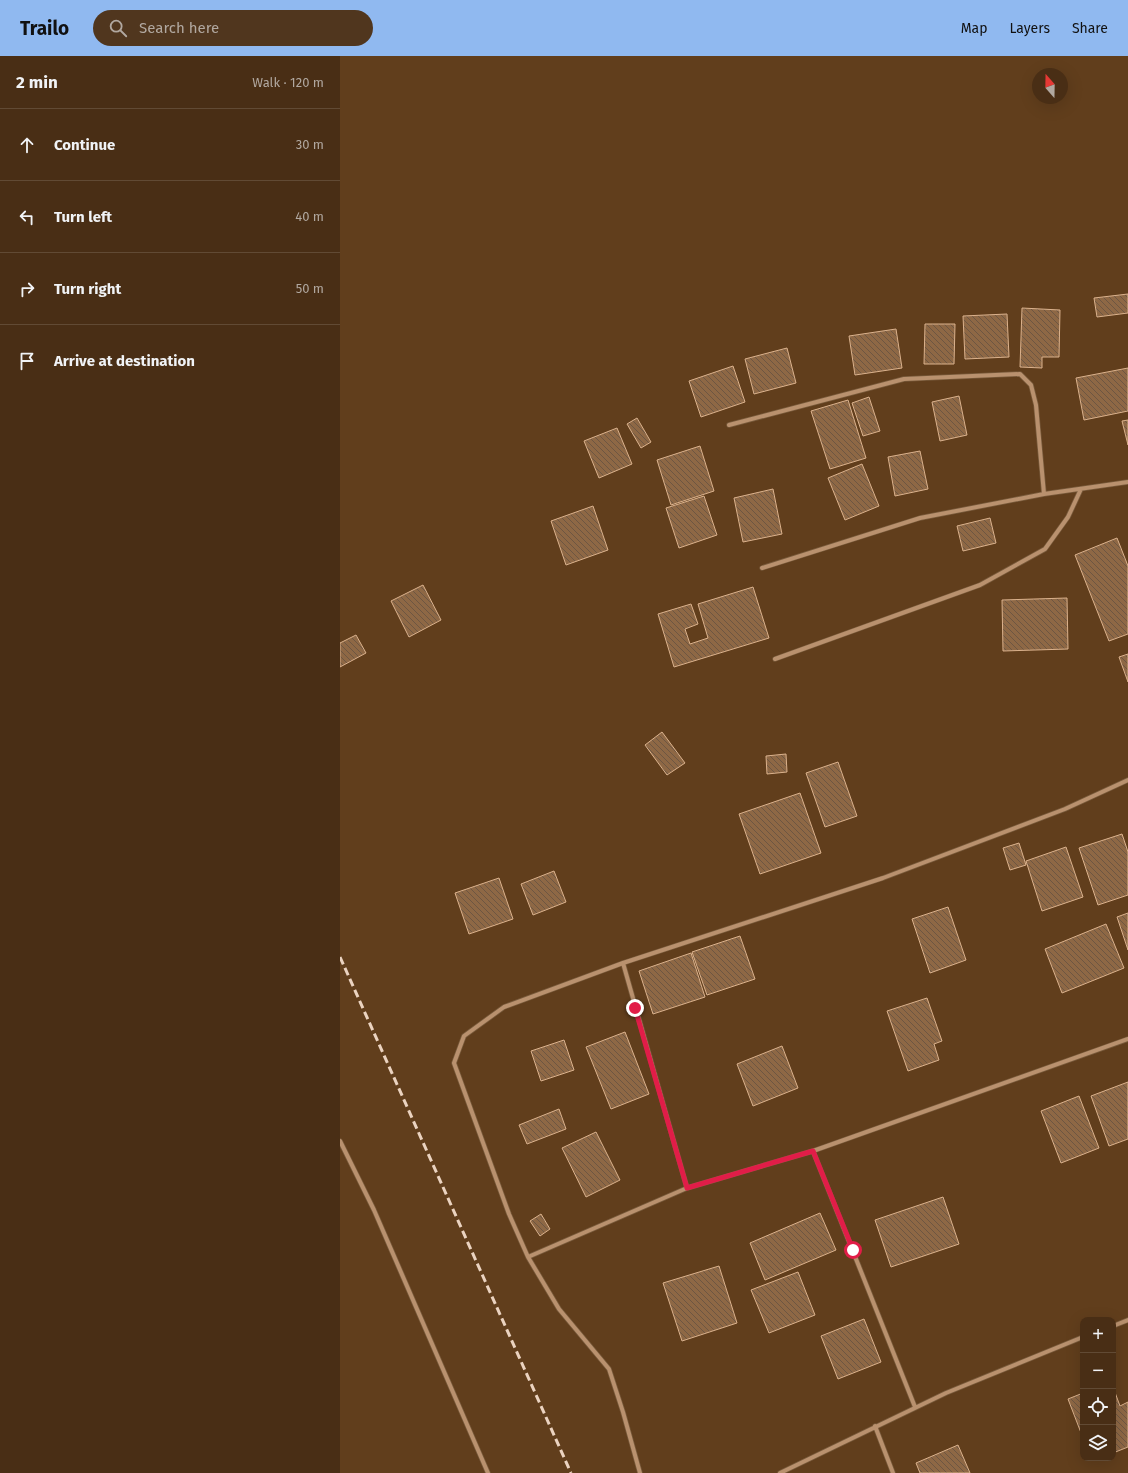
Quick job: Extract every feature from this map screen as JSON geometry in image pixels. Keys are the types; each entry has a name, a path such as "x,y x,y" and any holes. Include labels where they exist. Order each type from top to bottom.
{"street":[{"path":"729,425 904,379 1020,374 1031,385 1036,405 1044,494"},
{"path":"762,568 920,518 1044,494 1128,482"},
{"path":"775,659 980,585 1045,549 1068,517 1080,489"},
{"path":"640,1473 609,1369 559,1309 528,1257 509,1214 454,1063 464,1036 504,1007 622,963 883,878 1065,809 1128,780"},
{"path":"622,963 687,1188"},
{"path":"528,1257 687,1188 813,1151 1128,1039"},
{"path":"340,1141 374,1210 488,1473"},
{"path":"813,1151 915,1407"},
{"path":"1116,1325 1128,1320"},
{"path":"780,1473 946,1393 1080,1338"},
{"path":"875,1426 893,1473"}],"building":[{"path":"1128,294 1128,313 1097,317 1094,298"},
{"path":"1022,308 1060,310 1059,357 1042,357 1042,368 1020,367"},
{"path":"1007,314 1009,357 965,359 963,316"},
{"path":"925,324 955,324 954,364 924,364"},
{"path":"896,329 902,368 855,375 849,336"},
{"path":"787,348 796,383 754,394 745,359"},
{"path":"733,366 745,402 701,417 689,381"},
{"path":"1128,368 1128,411 1084,420 1076,378"},
{"path":"959,396 967,435 940,441 932,402"},
{"path":"869,397 880,431 863,436 852,403"},
{"path":"848,400 866,458 830,469 811,411"},
{"path":"637,418 651,442 641,448 627,424"},
{"path":"1128,420 1128,445 1122,421"},
{"path":"617,428 632,464 599,478 584,441"},
{"path":"700,446 714,491 671,505 657,460"},
{"path":"920,451 928,489 895,496 888,457"},
{"path":"862,464 879,506 845,520 828,478"},
{"path":"773,489 782,534 743,542 734,498"},
{"path":"704,496 717,535 679,548 666,508"},
{"path":"593,506 608,550 566,565 551,521"},
{"path":"990,518 996,543 963,551 957,526"},
{"path":"1117,538 1128,566 1128,634 1109,641 1075,555"},
{"path":"423,585 441,620 409,637 391,601"},
{"path":"753,587 769,638 674,667 658,614 691,604 698,624 685,629 690,644 708,638 698,604"},
{"path":"1067,598 1068,649 1003,651 1002,600"},
{"path":"356,635 366,653 340,667 340,643"},
{"path":"1128,654 1128,682 1119,657"},
{"path":"662,732 685,763 667,775 645,745"},
{"path":"786,754 787,772 767,774 766,756"},
{"path":"838,762 857,816 825,827 806,773"},
{"path":"800,793 821,853 760,874 739,814"},
{"path":"1122,834 1128,852 1128,895 1098,905 1079,848"},
{"path":"1019,843 1026,865 1010,870 1003,848"},
{"path":"1066,847 1083,897 1042,911 1026,861"},
{"path":"554,871 566,902 533,915 521,884"},
{"path":"499,878 513,919 469,934 455,893"},
{"path":"948,907 966,960 930,973 912,919"},
{"path":"1128,913 1128,950 1117,917"},
{"path":"1106,924 1124,968 1062,993 1045,949"},
{"path":"740,936 755,979 707,995 692,952"},
{"path":"691,953 705,997 653,1014 639,971"},
{"path":"927,998 942,1041 934,1044 939,1060 908,1071 887,1011"},
{"path":"625,1032 649,1094 611,1109 586,1047"},
{"path":"564,1040 574,1070 541,1081 531,1051"},
{"path":"782,1046 798,1088 753,1106 737,1064"},
{"path":"1128,1082 1128,1139 1109,1146 1091,1096"},
{"path":"1079,1096 1099,1148 1061,1163 1041,1111"},
{"path":"559,1109 566,1129 527,1144 519,1125"},
{"path":"596,1132 620,1180 586,1197 562,1148"},
{"path":"943,1197 959,1244 891,1267 875,1220"},
{"path":"820,1213 836,1250 765,1280 750,1243"},
{"path":"541,1214 550,1229 540,1236 530,1221"},
{"path":"719,1266 737,1323 682,1341 663,1283"},
{"path":"798,1272 815,1315 769,1333 751,1290"},
{"path":"864,1319 881,1362 838,1379 821,1336"},
{"path":"1080,1394 1080,1430 1068,1399"},
{"path":"1116,1395 1120,1406 1128,1402 1128,1447 1116,1452"},
{"path":"958,1445 970,1473 920,1473 916,1463"}],"railway":[{"path":"340,957 571,1473"}],"route":[{"path":"635,1008 687,1188 813,1151 853,1250"}]}
